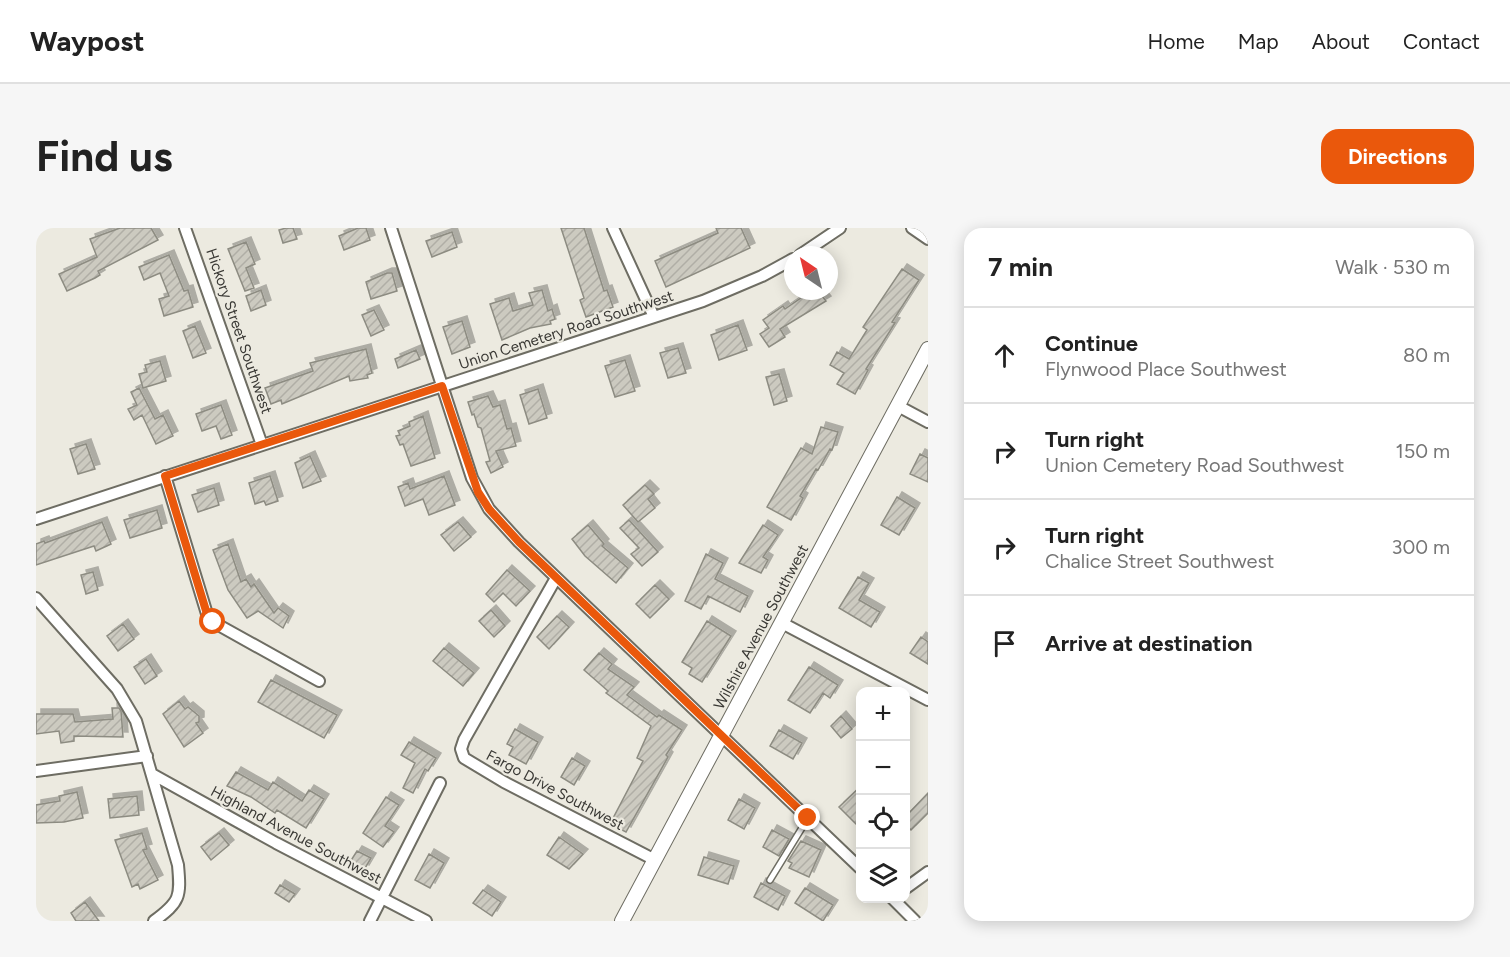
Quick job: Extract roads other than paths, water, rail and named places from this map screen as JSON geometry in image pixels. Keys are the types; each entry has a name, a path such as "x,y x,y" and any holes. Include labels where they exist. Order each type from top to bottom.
{"street":[{"name":"Hickory Street Southwest","path":"185,228 193,245 262,445"},
{"path":"391,228 478,492 489,509 556,578 856,863"},
{"path":"613,228 654,317"},
{"path":"813,246 840,228"},
{"path":"912,228 928,239"},
{"name":"Union Cemetery Road Southwest","path":"36,519 704,301 784,264"},
{"name":"Wilshire Avenue Southwest","path":"622,921 928,349"},
{"path":"898,406 928,422"},
{"path":"165,476 207,614 213,622 319,681"},
{"name":"Fargo Drive Southwest","path":"556,578 464,740 461,749 464,758 504,782 655,860"},
{"path":"36,598 117,688 136,721 178,865 180,890 172,908 154,921"},
{"path":"782,623 928,700"},
{"path":"36,771 147,756"},
{"name":"Highland Avenue Southwest","path":"152,774 276,843 426,921"},
{"path":"370,921 440,783"},
{"path":"910,885 928,872"},
{"path":"897,903 915,921"}],"lane":[{"path":"770,880 808,818"}]}
